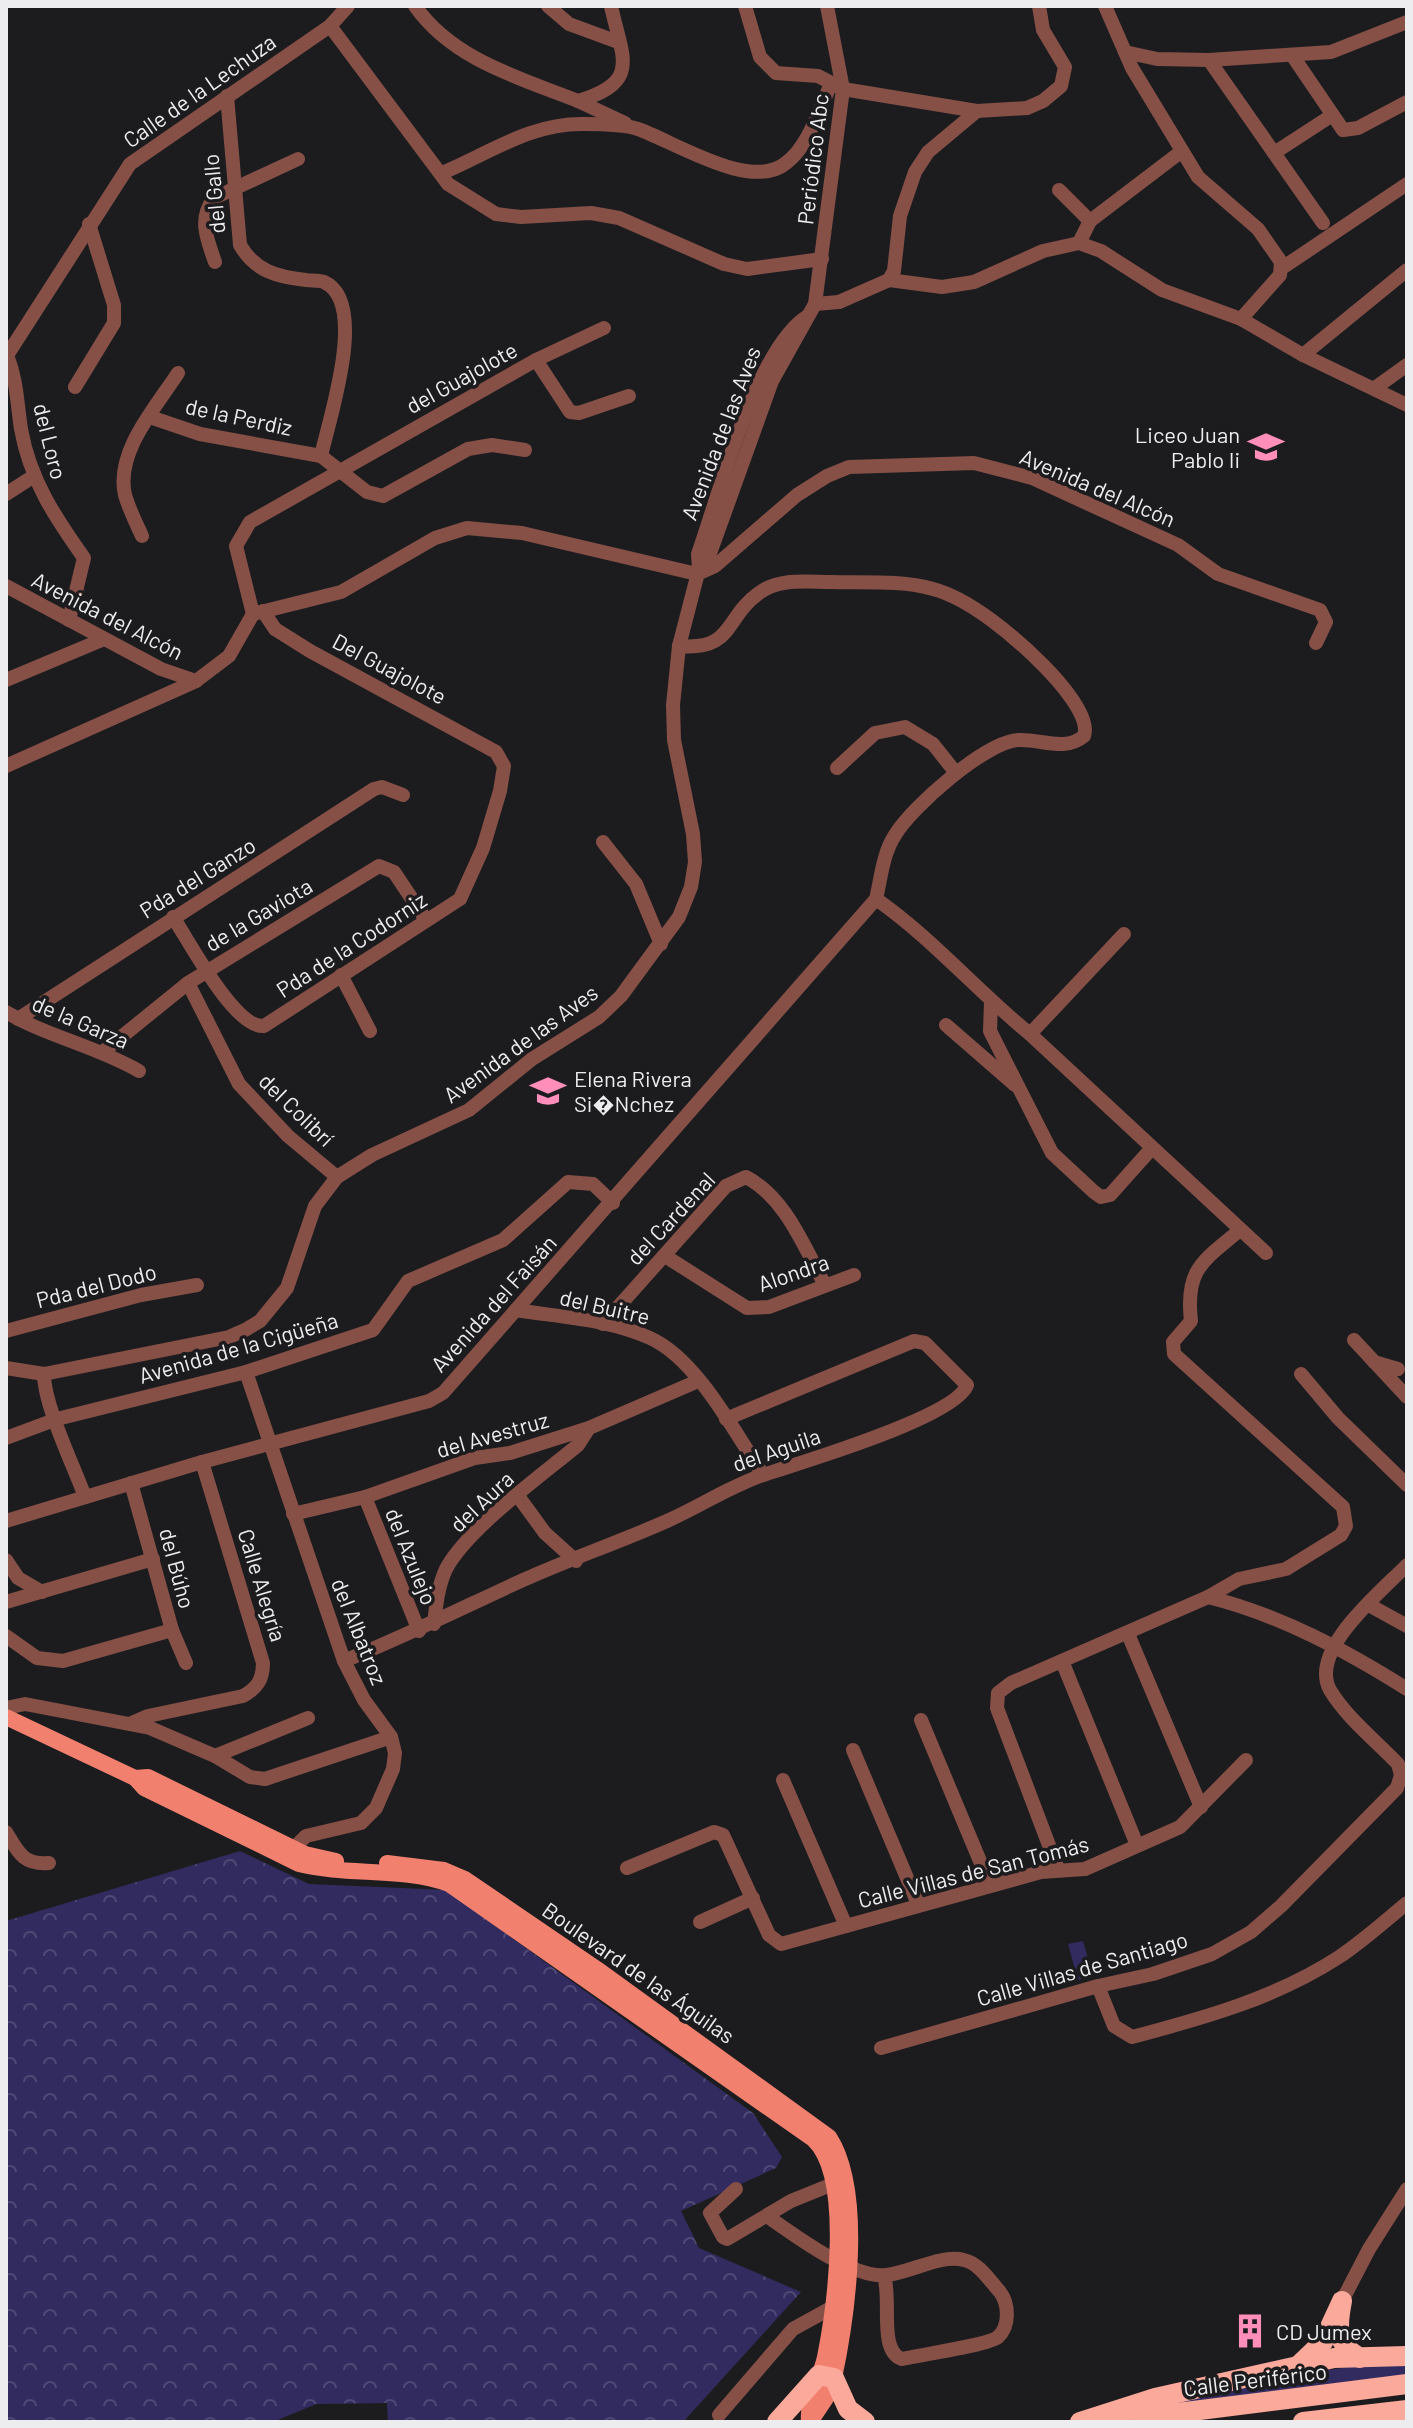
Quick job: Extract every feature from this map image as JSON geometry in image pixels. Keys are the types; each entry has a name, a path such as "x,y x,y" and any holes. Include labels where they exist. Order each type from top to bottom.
{"highway":[{"path":"1342,2301 1339,2337 1345,2347 1360,2358"},
{"path":"1294,2367 1323,2342 1342,2301"},
{"path":"1080,2422 1155,2398 1334,2358 1407,2356"},
{"path":"777,2422 827,2377 848,2409 865,2422"},
{"name":"Calle Periférico","path":"1108,2422 1407,2384"},
{"path":"1303,2422 1407,2410"}],"main road":[{"name":"Boulevard de las Águilas","path":"7,1708 135,1778 144,1788 299,1864 324,1870 415,1876 439,1881 459,1890 813,2139 825,2152 833,2184 844,2264 833,2307 827,2377"},
{"name":"Boulevard de las Águilas","path":"135,1778 148,1777 294,1848 329,1860 418,1865 455,1874 597,1969 822,2130 835,2146 841,2163 844,2264 827,2377 810,2399 810,2422"}],"street":[{"name":"Calle de la Lechuza","path":"7,356 130,164 330,26 348,6"},
{"path":"415,6 445,40 474,57 721,165 760,173 775,171 801,147 837,86"},
{"path":"548,6 569,24 618,42"},
{"path":"578,101 606,92 621,77 624,66 611,6"},
{"path":"745,6 760,57 767,67 785,75 818,76 837,86 977,111 1027,108 1043,101 1061,86 1065,67 1043,30 1039,6"},
{"name":"Periódico Abc","path":"812,310 822,259 837,86 827,6"},
{"path":"1105,6 1125,52 1198,177 1258,229 1281,262 1280,275 1241,319"},
{"path":"1125,52 1157,59 1209,60 1292,55 1347,49 1407,22"},
{"path":"330,26 453,188 506,217 591,213 619,218 724,264 747,269 822,259"},
{"path":"1292,55 1343,130 1358,128 1407,102"},
{"path":"1209,60 1323,223"},
{"name":"del Gallo","path":"227,96 240,245 250,262 279,277 325,282 343,300 347,332 321,456"},
{"path":"889,280 894,271 900,216 915,172 928,152 977,111"},
{"path":"1274,153 1331,116"},
{"path":"442,173 522,135 555,124 635,128"},
{"path":"1079,243 1090,221 1182,151"},
{"path":"215,262 203,220 205,209 214,198 234,186 298,159"},
{"path":"1282,268 1407,184"},
{"path":"1059,190 1090,221"},
{"path":"75,387 114,323 114,305 89,224"},
{"path":"812,310 889,280 942,287 974,282 1043,251 1079,243 1101,251 1162,290 1241,319 1303,355 1407,405"},
{"path":"1303,355 1407,270"},
{"name":"Avenida de las Aves","path":"6,1368 44,1374 229,1337 260,1321 287,1288 315,1206 337,1177 372,1155 469,1110 532,1059 599,1017 661,944 679,917 691,887 695,862 673,723 679,646 698,572 698,554 760,378 774,348 795,323 812,310"},
{"name":"del Guajolote","path":"342,469 536,360 604,328"},
{"name":"del Loro","path":"7,356 16,378 14,429 45,503 84,558 69,620"},
{"path":"536,360 570,412 579,413 629,396"},
{"path":"1375,388 1407,365"},
{"path":"142,536 125,496 123,472 150,417 178,373"},
{"name":"de la Perdiz","path":"150,417 200,434 321,456"},
{"path":"321,456 342,469 367,492 383,496 468,449 492,445 525,450"},
{"name":"Avenida del Alcón","path":"698,572 715,566 797,495 827,476 849,467 974,463 1032,478 1178,545 1218,574 1320,610 1326,622 1316,643"},
{"path":"342,469 250,522 240,534 236,546 258,612 341,592 453,531 482,528 522,533 698,572"},
{"path":"6,494 34,476"},
{"path":"679,646 702,648 715,644 757,593 786,582 892,583 935,589 991,620 1047,668 1083,717 1084,736 1069,744 1018,740 995,745 956,773 896,832 889,845 876,899 900,916 1266,1253"},
{"name":"Avenida del Alcón","path":"10,593 69,620 161,669 196,681 229,656 258,612"},
{"name":"Del Guajolote","path":"258,612 275,629 310,651 429,713 502,758"},
{"path":"6,680 104,639"},
{"path":"6,766 196,681"},
{"path":"837,768 875,733 905,727 933,744 956,773"},
{"name":"Pda de la Codorniz","path":"173,917 232,1007 257,1026 275,1021 454,904 466,890 500,791 502,758"},
{"name":"Pda del Ganzo","path":"12,1015 374,789 382,787 403,795"},
{"path":"603,842 636,884 661,944"},
{"name":"de la Gaviota","path":"104,1051 188,983 379,866 394,872 426,920"},
{"name":"Avenida del Faisán","path":"6,1521 202,1462 429,1401 457,1379 876,899"},
{"path":"1030,1034 1124,934"},
{"path":"341,975 370,1031"},
{"name":"del Colibrí","path":"188,983 239,1084 288,1136 337,1177"},
{"path":"991,1002 990,1031 1052,1153 1101,1197 1110,1195 1152,1148"},
{"name":"de la Garza","path":"12,1015 39,1030 104,1051 139,1071"},
{"path":"946,1025 1021,1090"},
{"name":"del Cardenal","path":"603,1324 726,1186 746,1177 760,1184 785,1213 825,1285"},
{"name":"Avenida de la Cigüeña","path":"6,1438 57,1419 246,1372 373,1330 408,1281 503,1240 568,1182 593,1184 613,1203"},
{"path":"1058,1869 997,1708 998,1693 1011,1683 1128,1634 1239,1579 1286,1569 1341,1535 1346,1526 1343,1507 1174,1354 1173,1342 1191,1321 1188,1292 1192,1279 1211,1254 1240,1230"},
{"name":"Alondra","path":"665,1256 747,1308 769,1307 854,1275"},
{"name":"Pda del Dodo","path":"6,1331 141,1295 197,1285"},
{"name":"del Buitre","path":"516,1310 603,1324 651,1338 683,1363 698,1381 763,1475"},
{"path":"1354,1340 1407,1397"},
{"name":"del Aguila","path":"344,1661 419,1631 510,1586 576,1561 763,1475 826,1456 945,1408 965,1393 967,1385 925,1343 914,1341 726,1419"},
{"path":"1374,1362 1398,1369"},
{"name":"del Albatroz","path":"246,1372 344,1661 364,1700 391,1737"},
{"path":"44,1374 44,1394 57,1419 85,1497"},
{"path":"1301,1374 1338,1418 1407,1485"},
{"name":"del Avestruz","path":"293,1514 365,1497 475,1458 510,1453 589,1428 698,1381"},
{"name":"del Aura","path":"434,1624 446,1569 466,1543 578,1445 589,1428"},
{"name":"Calle Alegría","path":"132,1723 148,1716 243,1696 254,1689 263,1677 263,1663 202,1462"},
{"name":"del Búho","path":"131,1483 172,1630 186,1663"},
{"path":"518,1496 545,1533 576,1561"},
{"name":"del Azulejo","path":"365,1497 419,1631"},
{"path":"6,1602 153,1559"},
{"path":"6,1560 18,1578 42,1592"},
{"path":"1332,1645 1407,1565"},
{"path":"1208,1597 1255,1609 1332,1645 1407,1689"},
{"path":"1369,1605 1407,1626"},
{"path":"6,1636 37,1658 63,1661 172,1630"},
{"path":"1128,1634 1201,1807"},
{"name":"Calle Villas de Santiago","path":"881,2048 1098,1986 1153,1974 1212,1954 1251,1932 1397,1788 1401,1775 1398,1764 1330,1689 1327,1669 1332,1645"},
{"path":"1062,1661 1137,1845"},
{"path":"7,1708 25,1704 132,1723 215,1756 250,1777 265,1779 391,1737 395,1753 393,1769 376,1808 361,1823 306,1836 294,1848"},
{"path":"215,1756 308,1718"},
{"path":"921,1720 990,1885"},
{"path":"853,1750 918,1904"},
{"name":"Calle Villas de San Tomás","path":"753,1898 775,1942 781,1944 990,1885 1058,1869 1085,1869 1180,1827 1246,1760"},
{"path":"783,1780 846,1926"},
{"path":"6,1832 21,1858 33,1864 49,1863"},
{"path":"627,1868 714,1832 728,1840 753,1898 700,1922"},
{"path":"1098,1986 1114,2026 1123,2035 1132,2037 1216,2015 1306,1976 1341,1956 1407,1903"},
{"path":"736,2189 710,2213 723,2237 732,2238 767,2216 833,2184"},
{"path":"1342,2301 1369,2249 1407,2189"},
{"path":"767,2216 844,2264 884,2276 953,2259 966,2260 980,2269 1006,2300 1008,2311 1000,2335 992,2340 902,2359 890,2352 889,2292 884,2276"},
{"path":"719,2415 793,2329 833,2307"}],"green space":[{"path":"240,1851 309,1884 446,1890 753,2113 782,2157 776,2168 681,2211 699,2248 801,2292 683,2422 388,2422 387,2403 316,2404 273,2422 6,2422 6,1921"},
{"path":"1083,1941 1093,1976 1078,1980 1068,1944"},
{"path":"1407,2362 1407,2380 1118,2416 1297,2375"}],"place":[{"name":"Liceo Juan Pablo Ii","path":"1266,447"},
{"name":"Elena Rivera Si�Nchez","path":"548,1091"},
{"name":"CD Jumex","path":"1250,2331"}]}
